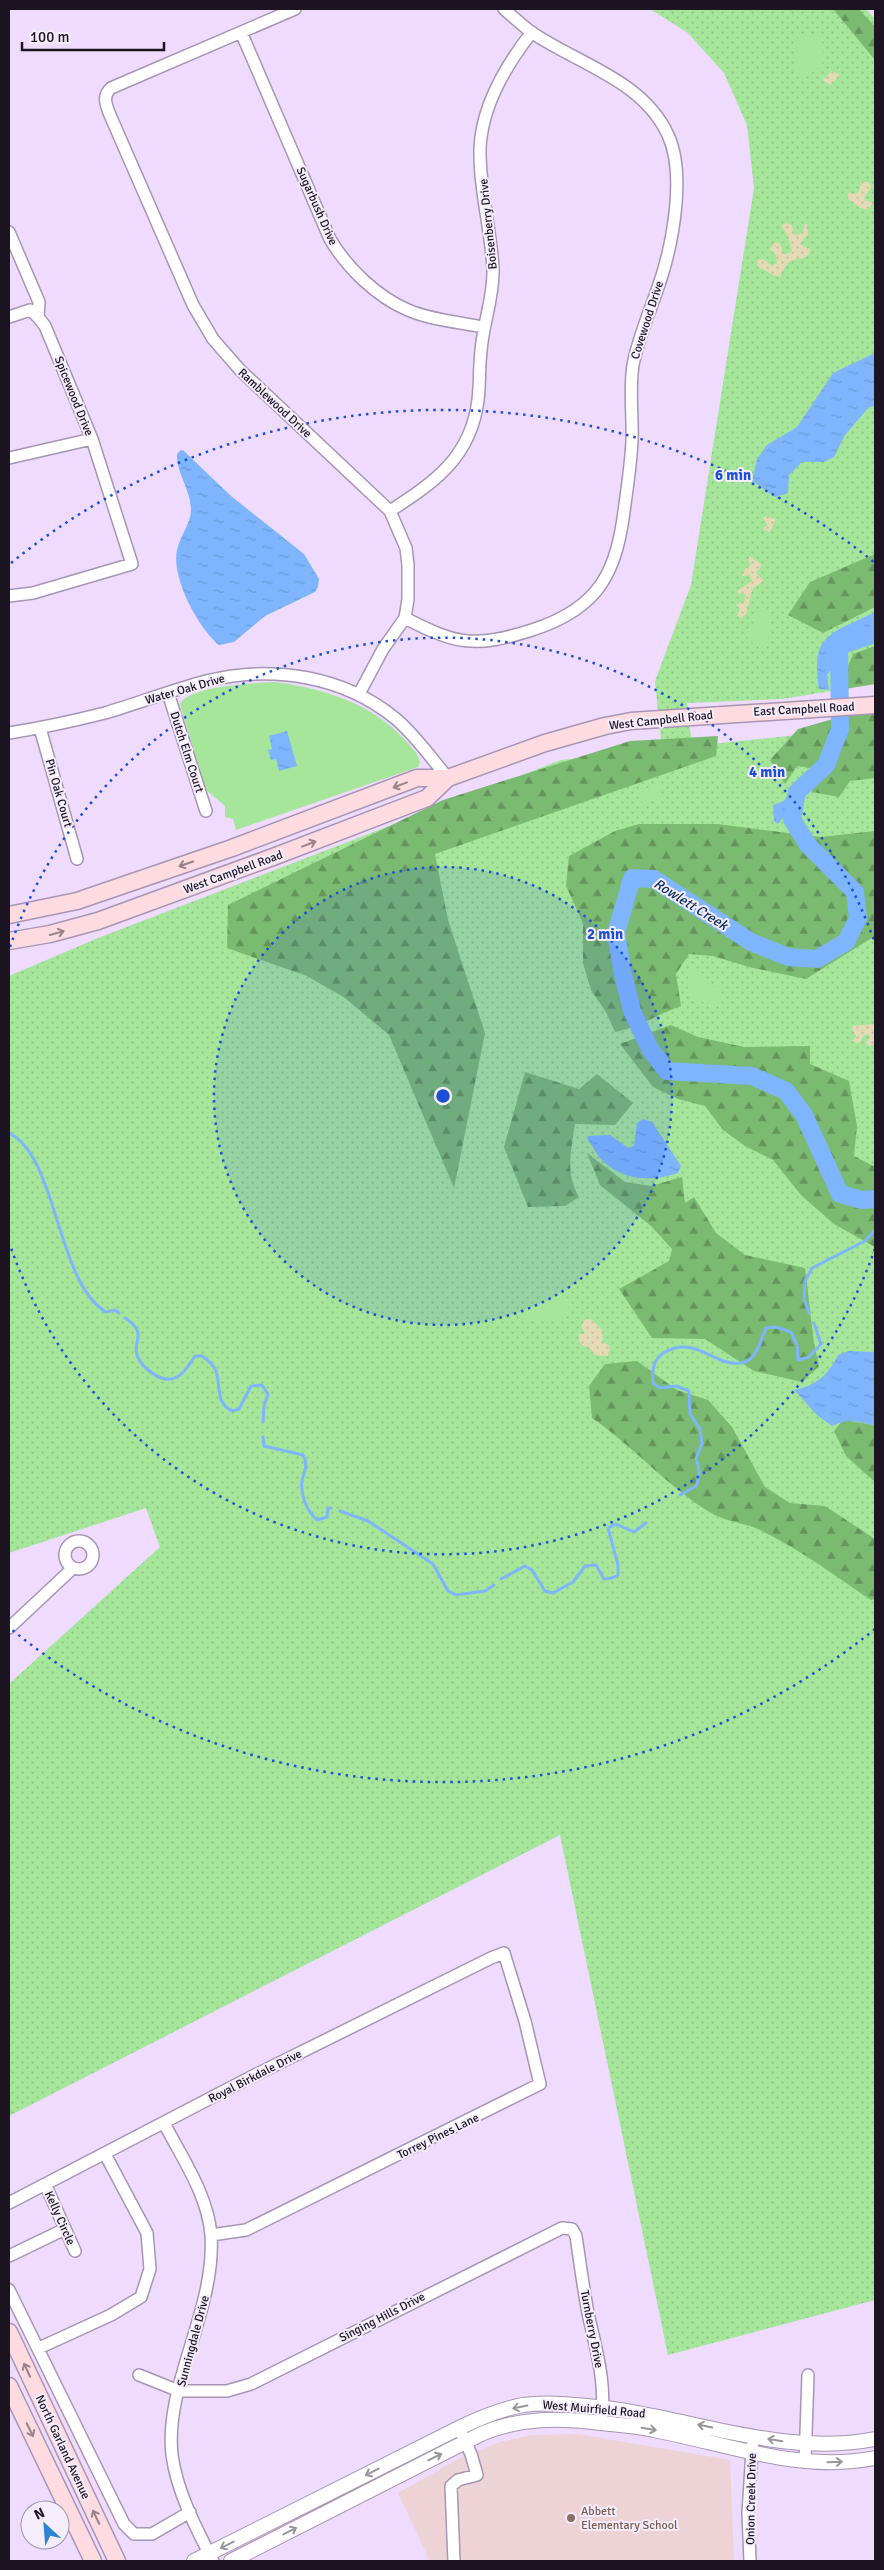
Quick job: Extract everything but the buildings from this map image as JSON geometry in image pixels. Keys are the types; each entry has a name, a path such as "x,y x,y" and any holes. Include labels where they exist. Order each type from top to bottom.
{"main road":[{"name":"East Campbell Road","path":"733,713 875,705"},
{"name":"West Campbell Road","path":"9,915 77,901 232,848 417,778 448,778 545,743 605,726 733,713"},
{"name":"West Campbell Road","path":"9,941 50,934 98,921 281,854 427,798 448,778"},
{"name":"North Garland Avenue","path":"9,2332 117,2561"},
{"name":"North Garland Avenue","path":"9,2386 93,2561"}],"street":[{"path":"241,32 295,9"},
{"name":"Covewood Drive","path":"405,618 435,634 457,641 475,643 511,637 563,618 581,607 607,576 617,551 631,448 633,368 636,349 663,270 672,227 677,184 676,159 669,137 661,122 639,98 606,74 532,32 504,9"},
{"name":"Ramblewood Drive","path":"241,32 112,88 106,94 110,115 189,297 213,339 240,370 390,511 406,548 408,565 405,618"},
{"name":"Sugarbush Drive","path":"241,32 330,239 344,260 383,295 409,311 483,327"},
{"name":"Boisenberry Drive","path":"390,511 440,475 455,460 469,437 479,398 483,327 493,280 490,230 480,149 482,128 489,104 502,77 519,48 532,32"},
{"name":"Spicewood Drive","path":"9,232 39,302 38,317 45,326 92,439 132,564 33,593 9,596"},
{"path":"9,317 30,310 38,317"},
{"path":"9,458 92,439"},
{"path":"359,694 383,649 405,618"},
{"name":"Water Oak Drive","path":"9,733 105,713 207,681 263,673 292,675 324,681 359,694 394,717 407,729 448,778"},
{"name":"Dutch Elm Court","path":"168,694 206,811"},
{"name":"Pin Oak Court","path":"40,728 78,859"},
{"path":"9,1628 73,1568"},
{"name":"Royal Birkdale Drive","path":"9,2203 46,2186 281,2062 482,1962 504,1953"},
{"name":"Torrey Pines Lane","path":"211,2235 246,2230 540,2084 524,2015 504,1953"},
{"name":"Sunningdale Drive","path":"164,2123 198,2187 211,2235 206,2293 172,2422 172,2454 179,2487 211,2558"},
{"path":"39,2348 111,2315 141,2297 150,2269 148,2233 106,2154"},
{"name":"Kelly Circle","path":"46,2186 75,2251"},
{"name":"Singing Hills Drive","path":"179,2391 227,2391 251,2384 562,2228 572,2228 576,2236"},
{"path":"9,2256 65,2229"},
{"name":"Turnberry Drive","path":"576,2236 587,2307 599,2355 603,2407 601,2423"},
{"path":"9,2290 124,2524 134,2534 152,2534 190,2512"},
{"path":"139,2375 179,2391"},
{"path":"805,2462 808,2375"},
{"name":"West Muirfield Road","path":"194,2561 211,2558 458,2428 498,2412 522,2406 550,2404 603,2407 648,2413 753,2436 806,2444 836,2444 875,2439"},
{"name":"West Muirfield Road","path":"231,2561 465,2442 496,2427 516,2422 557,2419 653,2430 752,2454 805,2462 842,2462 875,2458"},
{"path":"454,2561 451,2486 458,2480 477,2475 458,2428"},
{"name":"Onion Creek Drive","path":"750,2561 748,2513 753,2436"}],"shaded area":[{"name":"Abbett Elementary School","path":"578,2434 730,2460 734,2561 430,2561 398,2493 460,2458 500,2442 532,2435"}],"green space":[{"path":"650,9 866,9 875,19 875,684 782,699 687,703 692,746 875,727 875,2300 668,2355 560,1835 9,2116 9,1684 160,1547 146,1508 9,1553 9,976 98,938 561,760 662,749 655,681 691,585 754,188 747,125 724,73 688,33"},
{"path":"833,9 859,9 875,27 875,60"},
{"path":"818,36 822,40 822,63 816,70 804,78 795,69 798,37"},
{"path":"875,554 875,607 823,633 788,615 810,582"},
{"path":"764,611 772,619 767,644 763,649 750,641 746,635 754,622 755,613"},
{"path":"875,646 875,684 838,690 853,654"},
{"path":"275,682 328,693 362,707 392,727 405,740 418,756 420,762 418,767 236,830 233,819 225,817 225,806 205,789 180,704 186,698 209,689"},
{"path":"875,714 875,778 850,781 839,797 812,792 810,768 797,766 785,784 770,760 798,729 847,715"},
{"path":"718,736 716,756 435,854 448,920 485,1033 454,1188 389,1035 345,998 307,976 227,948 228,905 443,800 630,741"},
{"path":"655,783 661,787 659,800 653,799 646,805 643,804 638,795"},
{"path":"639,824 717,824 821,837 875,831 875,936 806,979 749,967 713,956 689,954 676,974 681,1006 632,1027 615,1032 606,1012 591,990 583,963 583,923 566,886 569,856 615,831"},
{"path":"692,968 697,968 706,981 720,988 721,1001 716,1007 690,997 687,981"},
{"path":"671,1025 698,1037 744,1047 810,1046 810,1064 849,1081 857,1126 854,1156 875,1167 875,1247 834,1224 801,1195 773,1160 745,1146 723,1130 705,1106 678,1099 653,1087 620,1044"},
{"path":"525,1072 579,1089 597,1074 633,1103 615,1125 575,1124 570,1162 572,1180 579,1197 565,1206 528,1207 504,1147"},
{"path":"587,1153 625,1182 651,1186 682,1177 685,1203 694,1197 716,1233 745,1255 805,1268 814,1343 819,1366 802,1382 754,1371 705,1339 652,1338 619,1289 669,1261 672,1249 651,1226 600,1185"},
{"path":"550,1288 567,1304 570,1311 561,1319 530,1321 523,1317 526,1308 539,1301 545,1290"},
{"path":"637,1361 677,1390 708,1400 732,1427 765,1487 790,1503 825,1506 875,1539 875,1599 871,1600 816,1562 773,1536 758,1529 722,1518 695,1503 592,1418 589,1386 605,1364"},
{"path":"843,1420 875,1425 875,1482 846,1456 834,1431"}],"sand":[{"path":"832,71 840,75 830,85 823,80"},
{"path":"861,182 868,182 871,187 864,198 865,201 873,202 868,210 859,207 847,198 849,192 854,194 859,192"},
{"path":"786,223 792,225 793,233 798,235 803,232 805,224 807,224 808,234 800,244 810,249 810,253 806,257 795,259 788,263 780,277 757,267 758,260 763,259 772,266 777,263 776,255 770,249 775,242 780,244 784,255 792,251 787,234 781,226"},
{"path":"765,516 776,519 770,532 763,528 768,525 763,519"},
{"path":"749,556 762,565 756,573 764,581 753,588 746,614 741,618 737,616 740,609 736,605 744,602 746,595 736,592 752,581 750,575 742,576 745,569 751,565 748,560"},
{"path":"875,1024 875,1044 869,1046 866,1043 870,1037 868,1034 863,1036 861,1041 857,1043 853,1041 856,1036 852,1030 853,1026"},
{"path":"591,1319 603,1331 602,1342 610,1346 608,1356 594,1355 590,1348 582,1345 579,1340 579,1334 585,1334 581,1326 584,1320"}],"water":[{"path":"875,353 875,406 869,407 845,435 834,457 824,462 802,462 789,475 788,493 775,497 752,481 757,459 767,445 797,427 833,373"},
{"path":"181,450 231,496 304,554 319,579 315,592 265,616 234,642 219,645 211,637 195,615 178,574 177,550 191,515 189,495 177,461 177,454"},
{"path":"875,612 875,638 843,653 827,675 829,690 819,689 817,671 821,646 836,631"},
{"path":"287,731 297,766 279,771 276,759 271,760 268,750 272,749 269,736"},
{"path":"796,783 804,788 796,806 778,824 774,821 773,805 784,801"},
{"path":"643,1119 652,1122 681,1166 678,1173 658,1178 637,1178 618,1172 601,1159 588,1140 588,1136 610,1135 628,1148 634,1146 637,1123"},
{"path":"849,1351 875,1352 875,1426 854,1421 832,1426 817,1415 794,1390 809,1386 815,1382 825,1374 838,1355"}],"waterway":[{"name":"Rowlett Creek","path":"875,634 839,646 840,729 826,765 797,792 792,819 808,845 855,892 858,918 846,942 817,959 788,957 751,942 654,879 632,878 616,933 632,1011 650,1049 667,1071 752,1076 786,1091 804,1115 840,1194 862,1200 875,1199"},
{"path":"9,1133 25,1146 38,1167 66,1249 89,1297 106,1312 115,1310 119,1313"},
{"path":"809,1313 804,1299 805,1281 812,1268 865,1241 875,1230"},
{"path":"125,1318 138,1333 136,1350 139,1360 148,1370 159,1377 165,1379 177,1377 185,1370 195,1356 202,1356 215,1369 223,1404 233,1411 239,1409 251,1386 262,1385 268,1394 264,1406 263,1422"},
{"path":"680,1495 696,1486 699,1472 696,1459 702,1443 700,1429 690,1414 689,1391 676,1386 660,1388 653,1383 654,1364 659,1357 677,1347 687,1347 723,1361 741,1363 751,1359 760,1344 766,1328 776,1327 791,1332 797,1345 798,1360 809,1357 821,1344 814,1323"},
{"path":"263,1437 264,1446 303,1455 306,1466 302,1481 302,1492 307,1507 313,1516 317,1520 327,1517 328,1508 331,1508"},
{"path":"340,1511 368,1521 433,1564 448,1591 456,1595 485,1591 494,1585"},
{"path":"501,1579 525,1566 532,1570 545,1591 553,1593 573,1582 585,1566 596,1565 604,1579 612,1578 618,1575 618,1565 608,1528 616,1524 634,1532 646,1523"}],"place":[{"name":"Abbett Elementary School","path":"571,2518"}]}
